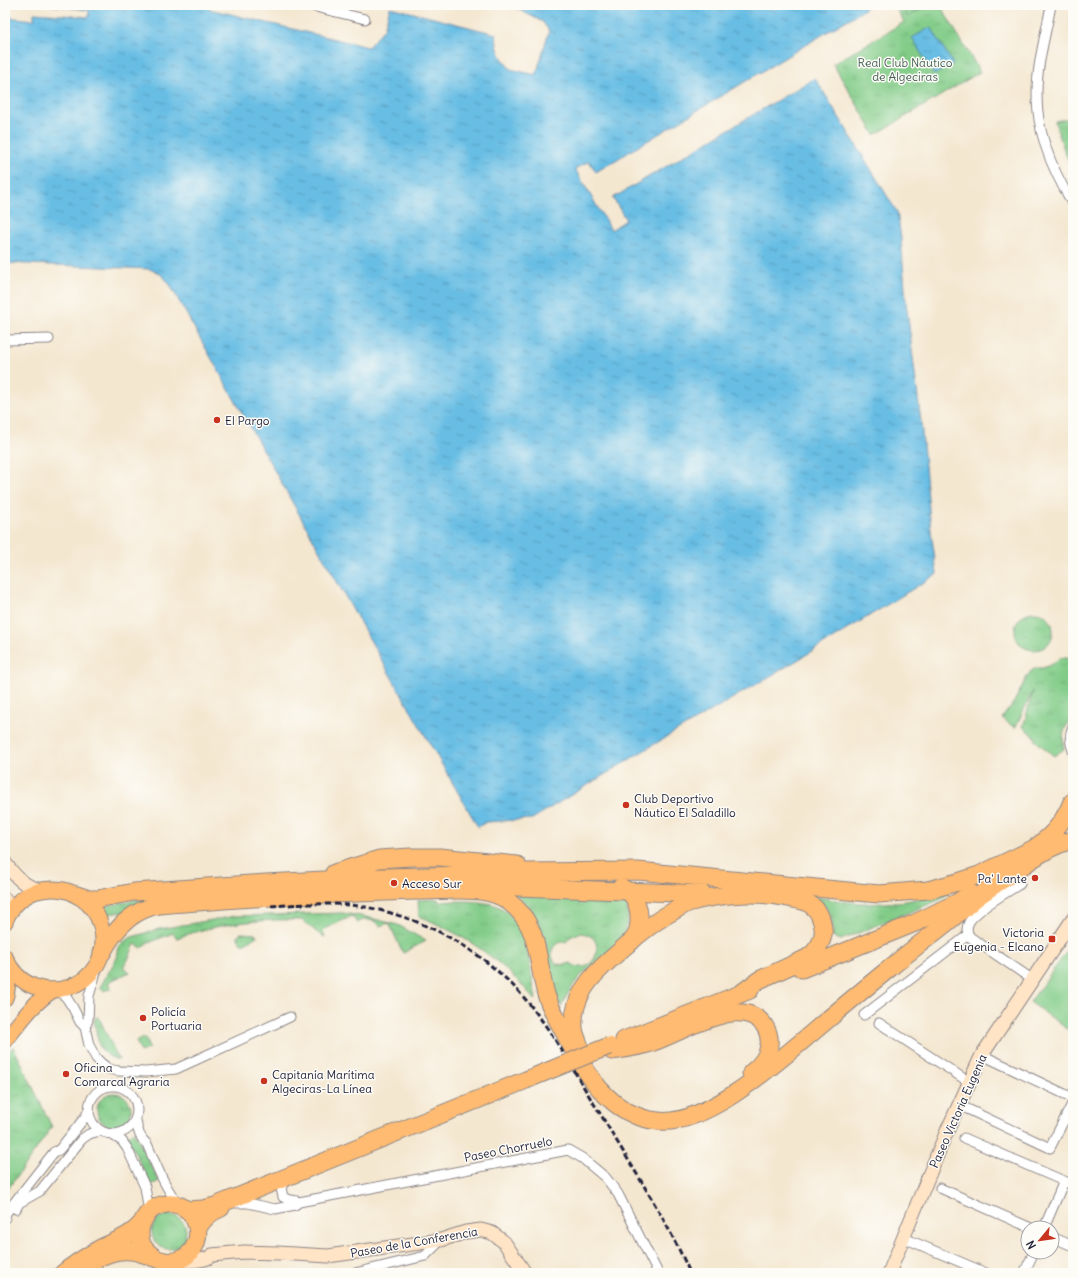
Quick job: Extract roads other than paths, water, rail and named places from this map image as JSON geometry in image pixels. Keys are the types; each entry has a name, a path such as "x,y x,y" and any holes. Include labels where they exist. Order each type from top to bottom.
{"highway":[{"path":"611,1049 740,994 915,923 958,902 1035,848 1049,836 1060,825 1073,803"},
{"path":"100,957 107,943 118,928 139,912 157,906 185,902 329,894 485,891 508,900 527,920 535,939 545,992 552,1010 580,1062 593,1081 615,1104 643,1118 659,1122 675,1121 705,1111 750,1084 912,949 959,914 976,898 1053,846 1062,842 1073,840"},
{"path":"77,895 89,899 97,899 148,891 313,880 579,871 638,871 886,894 928,890 958,882 979,875 1035,848"},
{"path":"313,880 379,859 411,857 440,857 579,871"},
{"path":"415,876 440,857"},
{"path":"512,874 524,876 596,876 614,883 628,891 635,899 638,908 639,920 636,934 633,940 628,944"},
{"path":"485,891 495,886 736,895 777,895 800,900 810,904 818,912 823,923 824,932 821,942 813,954 759,980 740,994"},
{"path":"611,1049 649,1043 715,1016 740,1012 753,1015 766,1028 769,1045 767,1053 758,1068 724,1092 702,1104 684,1111 667,1114 648,1111 631,1104 614,1093 603,1082 589,1064 579,1046 574,1028 575,1008 585,986 602,967 657,920 686,904 710,898 736,895"},
{"path":"63,1273 74,1264 99,1249 131,1234 154,1208 161,1205 168,1204 184,1208 203,1209 219,1204 912,929 976,898"},
{"path":"76,1273 97,1258 109,1253 122,1251 136,1252 163,1262 183,1259 192,1251 204,1219 214,1212 527,1082"},
{"path":"184,1208 192,1215 198,1234"},
{"path":"145,1218 140,1230 142,1244 156,1259"}],"main road":[{"path":"6,920 11,911 24,897 42,890 60,890 77,895 91,907 100,923 103,940 100,957 94,969 81,982 74,986 54,990 34,987 18,977 6,960"},
{"path":"5,998 8,985 6,960"},
{"path":"5,1041 32,1007 54,990"}],"street":[{"path":"307,5 365,19"},
{"path":"1051,5 1039,66 1037,92 1038,118 1045,147 1054,170 1073,204"},
{"path":"5,340 49,339"},
{"path":"1073,726 1070,736 1070,744 1073,751"},
{"path":"5,863 18,878 28,886 42,890"},
{"path":"968,935 968,926 972,918 984,908 1020,884"},
{"path":"5,899 7,904 6,920"},
{"name":"Paseo Victoria Eugenia","path":"889,1273 959,1105 982,1055 1073,919"},
{"path":"968,935 1032,980"},
{"path":"864,1015 968,935"},
{"path":"85,1027 88,1020 89,996 100,957"},
{"path":"54,990 66,997 80,1022 85,1027 92,1051 101,1063 109,1069 118,1071 131,1072 176,1070 290,1017"},
{"path":"879,1023 969,1082"},
{"path":"982,1055 1073,1098"},
{"path":"5,1219 6,1213 54,1152 59,1150 86,1116 93,1097 102,1088 108,1086 121,1087 132,1094 138,1111 136,1120 137,1128 142,1140 147,1144 173,1197 184,1208"},
{"path":"959,1105 1050,1148 1073,1102"},
{"path":"89,1109 92,1122 95,1127 100,1131 112,1135 122,1141 127,1148 146,1187 145,1218"},
{"path":"112,1135 125,1132 136,1120"},
{"path":"5,1219 10,1216 20,1204 40,1191 82,1139 89,1134 100,1131"},
{"path":"964,1138 1073,1185"},
{"name":"Paseo Chorruelo","path":"236,1203 275,1209 295,1205 299,1202 568,1150 582,1158 606,1178 618,1194 658,1273"},
{"path":"1047,1220 1064,1181"},
{"path":"283,1184 281,1188 283,1197 286,1199 294,1199 299,1202"},
{"path":"940,1188 1020,1223"},
{"name":"Paseo de la Conferencia","path":"177,1261 202,1260 210,1258 212,1255 244,1252 278,1252 328,1256 441,1240 474,1230 481,1230 492,1233 504,1242 525,1273"},
{"path":"198,1234 202,1247 212,1255"},
{"path":"904,1238 986,1273"},
{"path":"355,1273 425,1256 441,1240"},
{"path":"1060,1240 1073,1246"},
{"path":"1024,1273 1030,1260"}],"water":[{"path":"50,5 210,5 209,9 368,47 384,29 390,7 496,34 497,45 500,53 510,69 536,75 549,31 543,22 510,5 863,5 865,9 596,172 589,161 575,169 611,230 626,220 613,198 815,78 897,212 901,238 906,302 921,422 931,531 937,574 801,658 653,745 532,819 486,822 478,827 362,626 169,283 162,275 150,269 5,263 5,17 34,20 34,13 89,17 89,10"},
{"path":"931,27 953,64 934,75 912,38"}],"railway":[{"path":"271,906 342,904 365,907 390,913 437,931 459,943 500,973 534,1010 560,1048 648,1193 670,1232 690,1273"}],"place":[{"name":"El Pargo","path":"217,420"},
{"name":"Club Deportivo Náutico El Saladillo","path":"626,805"},
{"name":"Pa' Lante","path":"1035,878"},
{"name":"Acceso Sur","path":"394,883"},
{"name":"Victoria Eugenia - Elcano","path":"1052,939"},
{"name":"Policía Portuaria","path":"143,1018"},
{"name":"Oficina Comarcal Agraria","path":"66,1074"},
{"name":"Capitanía Marítima Algeciras-La Línea","path":"264,1081"}],"park label":[{"name":"Real Club Náutico de Algeciras","path":"905,69"}]}
